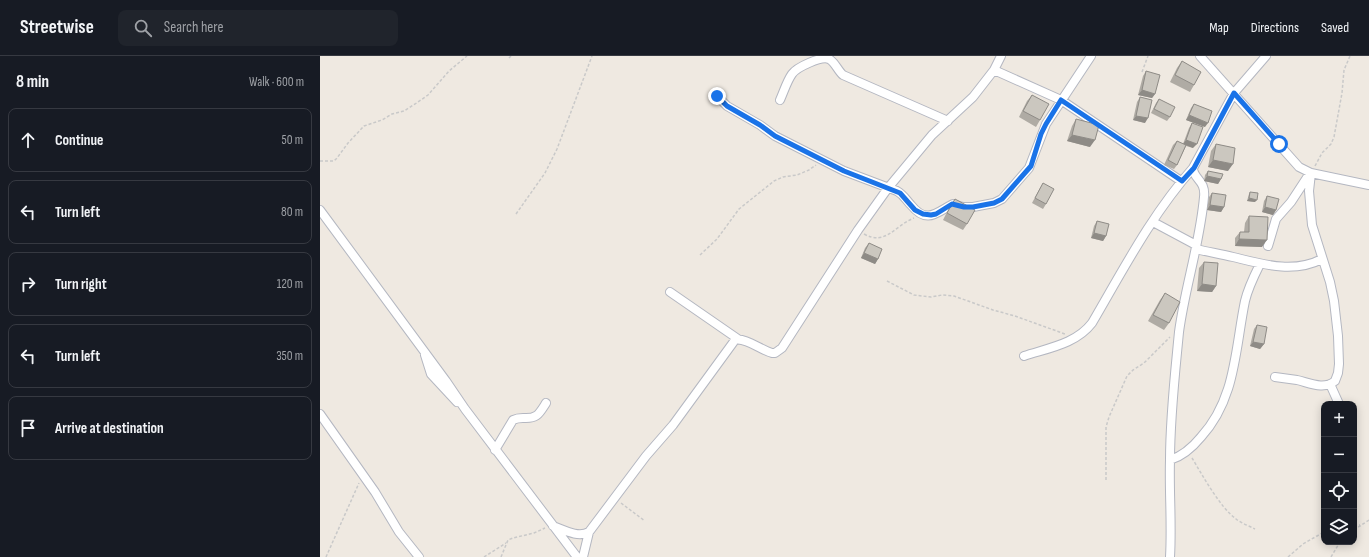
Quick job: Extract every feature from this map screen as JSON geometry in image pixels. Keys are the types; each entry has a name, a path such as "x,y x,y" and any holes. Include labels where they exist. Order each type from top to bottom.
{"street":[{"path":"670,292 738,340 775,353 782,348 858,230 888,188 932,135 972,97 994,70 1001,56"},
{"path":"717,96 727,106 760,125 775,136 851,174 900,193 915,210 923,214 931,215 936,214 954,204 964,207 973,207 1000,201 1029,168 1046,124 1091,56"},
{"path":"1200,56 1299,167 1311,173 1369,185"},
{"path":"1024,356 1062,345 1086,332 1130,257 1153,222 1182,181 1194,168 1234,93 1266,56"},
{"path":"780,100 790,78 795,71 813,60 824,57 831,60 843,75 948,120"},
{"path":"994,70 1061,100 1182,181"},
{"path":"1170,557 1172,535 1170,460 1174,392 1180,330 1205,196 1203,185 1194,174 1194,168"},
{"path":"1268,246 1276,218 1291,202 1311,173"},
{"path":"1274,377 1318,386 1330,384 1335,381 1338,373 1338,336 1334,302 1330,282 1312,225 1309,191 1311,173"},
{"path":"320,210 495,450 577,557"},
{"path":"1153,222 1196,247 1260,264 1296,267 1312,264 1322,259"},
{"path":"1170,460 1179,457 1188,451 1206,432 1221,408 1230,386 1235,364 1245,300 1249,286 1260,264"},
{"path":"583,557 589,532 646,456 673,425 735,340 738,340"},
{"path":"1330,384 1338,401"},
{"path":"495,450 513,420 517,418 535,417 546,403"},
{"path":"320,414 384,505 399,532 419,557"},
{"path":"553,526 576,534 584,534 589,532"}],"path":[{"path":"320,161 334,160 337,158 348,143 364,126 382,120 392,114 404,111 428,95 449,71 466,56"},
{"path":"516,214 545,173 557,149 592,56"},
{"path":"1142,72 1148,56"},
{"path":"1311,173 1319,157 1331,144 1334,137 1342,93 1344,70 1350,56"},
{"path":"700,256 724,230 739,209 774,181 809,170 822,160"},
{"path":"858,230 873,238 881,238 904,223 923,214"},
{"path":"887,281 914,295 931,297 942,295 954,296 992,310 1054,329 1074,338"},
{"path":"1106,480 1106,427 1108,417 1127,376 1144,363 1168,338 1180,330"},
{"path":"1188,451 1213,493 1231,514 1255,529"},
{"path":"326,557 347,512 362,474"},
{"path":"614,499 645,521"},
{"path":"1357,527 1369,520"},
{"path":"1357,525 1361,524"},
{"path":"484,557 513,538 534,533 544,528 553,526"},
{"path":"1288,557 1303,544 1321,534"},
{"path":"501,557 506,543"},
{"path":"1331,557 1338,545"}],"building":[{"path":"1182,61 1201,72 1194,85 1175,75"},
{"path":"1146,71 1160,75 1155,94 1142,90"},
{"path":"1032,95 1049,104 1040,120 1023,111"},
{"path":"1140,97 1152,100 1148,118 1136,116"},
{"path":"1159,99 1175,107 1170,117 1154,109"},
{"path":"1194,104 1212,111 1208,123 1189,115"},
{"path":"1076,119 1099,125 1095,140 1072,135"},
{"path":"1192,123 1203,127 1197,144 1186,140"},
{"path":"1177,141 1186,145 1177,165 1168,160"},
{"path":"1216,144 1235,148 1233,164 1213,160"},
{"path":"1208,171 1223,174 1221,179 1207,176"},
{"path":"1043,183 1054,189 1046,204 1035,198"},
{"path":"1250,192 1258,193 1257,200 1249,198"},
{"path":"1212,193 1226,195 1224,207 1210,205"},
{"path":"1267,196 1279,199 1276,210 1265,207"},
{"path":"955,199 975,210 967,224 947,213"},
{"path":"1249,216 1268,217 1267,240 1239,239 1240,232 1249,232"},
{"path":"1097,221 1109,224 1106,236 1094,233"},
{"path":"869,243 882,249 878,259 864,253"},
{"path":"1204,262 1218,263 1216,286 1202,284"},
{"path":"1165,293 1180,302 1169,323 1153,315"},
{"path":"1257,325 1267,327 1264,344 1253,342"}],"route":[{"path":"717,96 727,106 760,125 775,136 844,171 898,191 915,210 925,215 936,214 952,204 964,207 973,207 1000,201 1029,168 1041,134 1061,100 1182,181 1194,168 1234,93 1279,144"}]}
